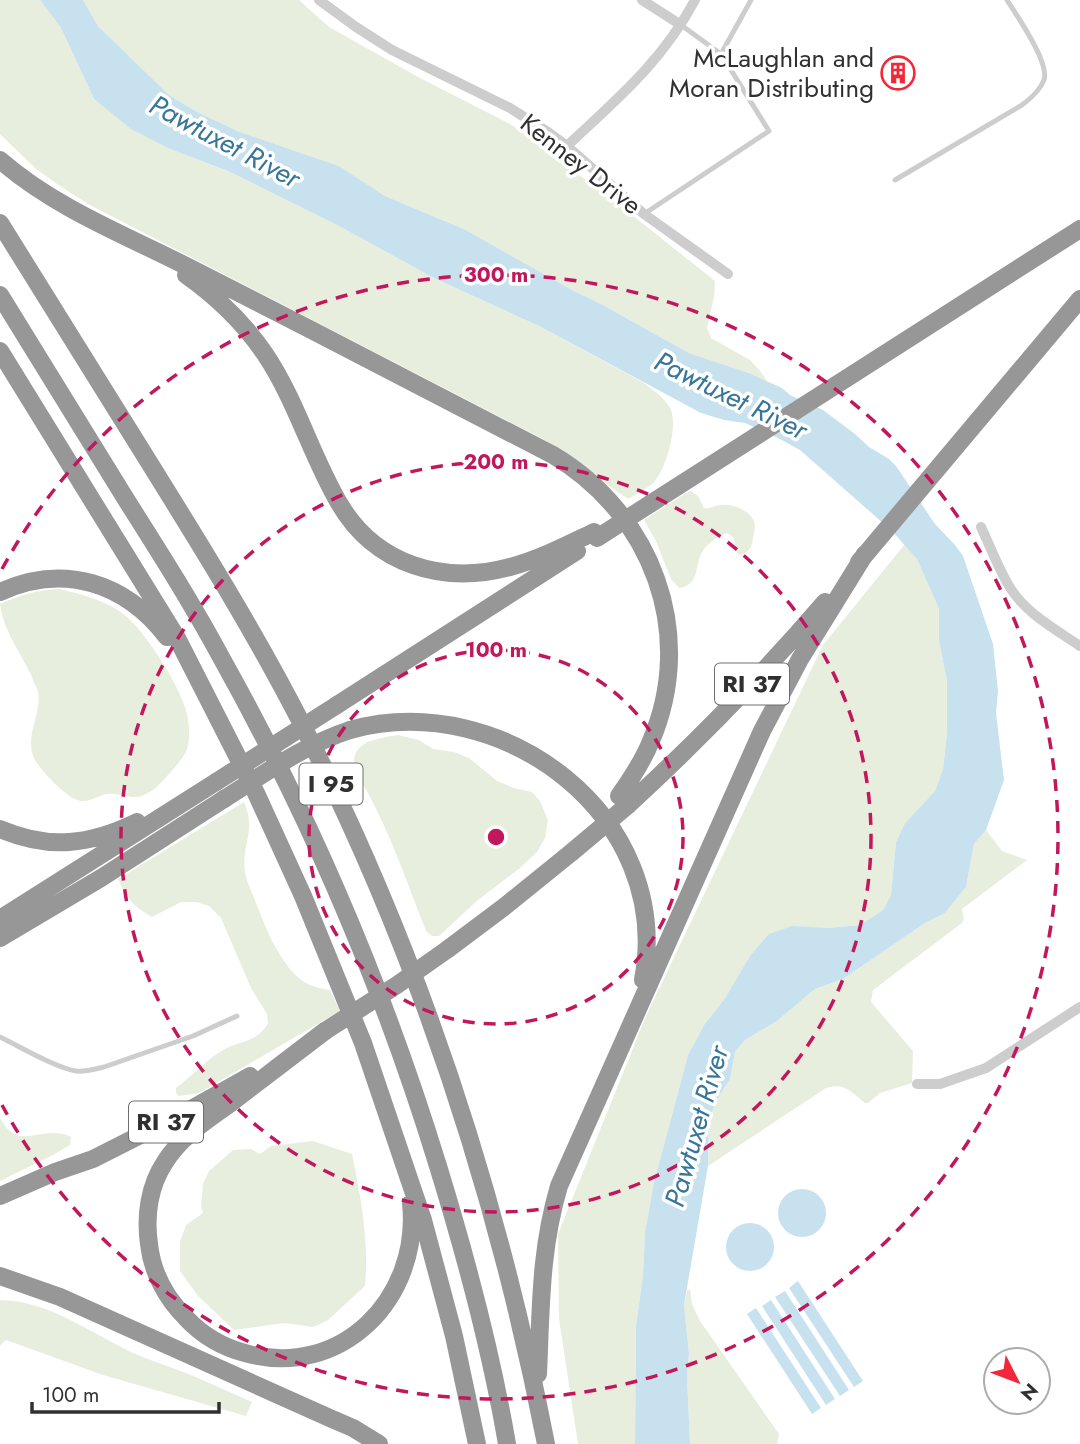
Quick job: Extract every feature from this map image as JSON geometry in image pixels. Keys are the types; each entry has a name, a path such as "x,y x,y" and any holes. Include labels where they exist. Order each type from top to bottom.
{"highway":[{"path":"0,160 45,194 191,279 240,322 281,380 328,482 344,510 364,534 386,553 414,566 434,571 476,573 533,560 596,535"},
{"path":"934,322 1080,215"},
{"name":"I 95","path":"0,223 229,592 306,733 350,825 396,932 455,1092 506,1266 546,1444"},
{"path":"102,225 553,455 583,475 609,500 638,539 654,572 664,606 670,655 666,693 655,731 623,800"},
{"path":"0,919 337,705 596,535 650,504 1080,229"},
{"name":"I 95","path":"0,295 201,621 266,740 334,885 382,1000 409,1074 450,1203 473,1289 507,1444"},
{"name":"RI 37","path":"0,1196 93,1159 235,1085 325,1031 448,949 572,852 623,800 698,739 751,685 1076,305"},
{"path":"0,351 187,657 265,813 313,917 363,1043 423,1220 465,1383 477,1444"},
{"path":"537,1402 543,1259 552,1208 567,1164 774,706 865,554"},
{"path":"0,592 34,580 70,578 92,583 120,595 162,631 215,713"},
{"path":"0,938 101,878 303,750 330,737 382,723 449,725 481,732 538,758 564,776 611,827 642,897 647,932 642,989 633,1018"},
{"path":"0,829 46,842 87,840 110,834 216,782"},
{"path":"325,1031 191,1133 173,1150 159,1171 148,1211 148,1238 156,1273 170,1299 206,1336 225,1346 253,1355 268,1358 299,1357 343,1342 367,1325 383,1308 395,1291 406,1265 412,1222 403,1162"},
{"path":"0,1276 60,1297 353,1428 379,1444"}],"street":[{"name":"Kenney Drive","path":"319,0 392,50 510,108 567,146 643,214 728,274"},
{"path":"642,0 681,25"},
{"path":"567,146 649,68 681,25 695,0"},
{"path":"981,527 1009,587 1016,596 1042,620 1080,646"},
{"path":"917,1084 940,1084 986,1068 1080,1007"}],"lane":[{"path":"721,54 751,0"},
{"path":"895,180 1022,105 1032,97 1044,80 1042,60 1007,0"},
{"path":"643,214 769,131 721,54 681,25"},
{"path":"0,1037 63,1067 90,1070 193,1036 237,1016"}],"green space":[{"path":"0,0 40,0 61,28 94,99 170,149 228,171 337,225 434,278 541,327 644,383 664,400 672,413 670,446 657,478 628,499 545,440 88,204 36,169 0,134"},
{"path":"83,0 299,0 329,27 512,125 617,203 715,281 707,328 711,338 750,360 767,381 689,353 466,230 385,196 339,166 240,132 197,112 169,95 98,26"},
{"path":"691,491 698,496 704,508 725,505 744,511 752,517 755,530 751,547 741,555 737,553 733,537 727,533 711,542 700,556 692,580 685,587 679,588 671,579 656,541 644,520"},
{"path":"905,544 917,559 939,609 939,641 947,681 947,733 943,769 935,791 905,823 896,842 891,895 883,910 860,925 827,928 726,997 704,1025 688,1055 654,1182 645,1232 643,1275 636,1326 635,1444 578,1444 559,1319 558,1234 646,1016 823,645"},
{"path":"59,589 101,601 131,621 159,657 181,696 188,723 187,749 163,781 139,797 107,794 89,800 77,800 56,785 35,760 31,743 38,709 38,692 9,632 0,604 43,590"},
{"path":"398,735 419,740 433,749 454,752 469,758 497,781 532,792 540,801 548,820 545,838 537,852 439,936 432,936 426,931 392,845 354,765 356,753 365,744"},
{"path":"244,802 249,821 244,862 246,875 267,930 291,970 306,983 330,990 340,1011 199,1093 179,1096 176,1088 212,1057 253,1038 263,1030 268,1024 267,1014 251,988 221,918 209,906 196,902 181,902 152,917 131,901 118,879"},
{"path":"986,830 1002,851 1027,860 962,909 962,923 873,990 871,1002 913,1051 912,1083 880,1093 868,1103 843,1087 826,1088 708,1166 709,1120 716,1101 730,1079 735,1052 745,1040 777,1021 815,989 843,979 925,923 945,913 966,887 974,844"},
{"path":"0,1118 7,1129 15,1134 60,1134 71,1137 70,1145 0,1181"},
{"path":"313,1141 352,1154 365,1236 365,1286 327,1321 313,1327 284,1323 234,1330 198,1296 180,1271 180,1242 186,1225 203,1213 203,1184 209,1171 233,1150 251,1149 260,1154 271,1146"},
{"path":"690,1289 692,1304 700,1321 779,1434 777,1444 690,1444 687,1375 689,1354 684,1306 687,1291"},
{"path":"0,1300 17,1301 52,1311 133,1353 252,1402 246,1416 103,1375 6,1340 0,1346"}],"water":[{"name":"Pawtuxet River","path":"40,0 83,0 98,26 169,95 197,112 240,132 339,166 385,196 466,230 689,353 749,373 823,410 896,466 935,524 963,556 993,644 998,691 996,713 1004,780 986,830 974,844 966,887 945,913 925,923 843,979 815,989 777,1021 745,1040 735,1052 730,1079 716,1101 709,1120 708,1166 684,1305 689,1354 687,1375 690,1444 635,1444 636,1326 643,1275 645,1232 654,1182 688,1055 704,1025 726,997 750,956 769,934 792,926 827,928 860,925 883,910 891,895 896,842 905,823 935,791 943,769 947,733 947,681 939,641 939,609 917,559 892,531 800,450 745,423 701,413 541,327 434,278 337,225 228,171 170,149 131,129 94,99 61,28"},
{"path":"802,1189 819,1196 826,1213 819,1230 802,1237 785,1230 778,1213 785,1196"},
{"path":"750,1223 767,1230 774,1247 767,1264 750,1271 733,1264 726,1247 733,1230"},
{"path":"798,1281 863,1381 854,1387 789,1288"},
{"path":"785,1291 849,1390 840,1396 775,1297"},
{"path":"771,1300 835,1399 826,1405 762,1306"},
{"path":"756,1308 821,1408 812,1414 747,1314"}],"place":[{"name":"McLaughlan and Moran Distributing","path":"898,73"}]}
